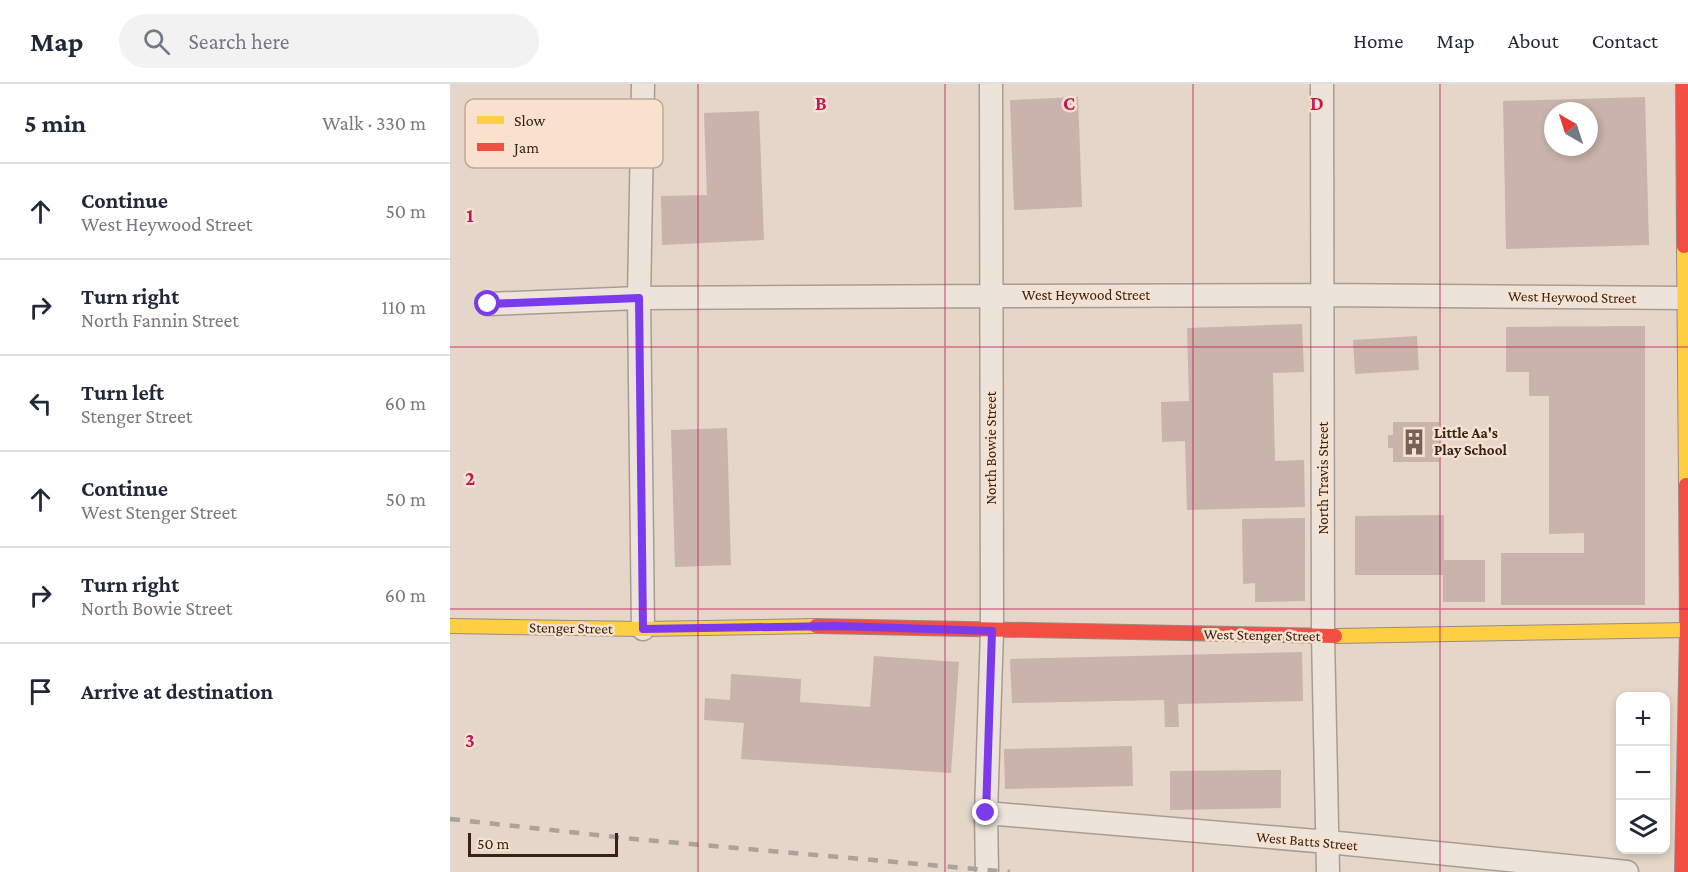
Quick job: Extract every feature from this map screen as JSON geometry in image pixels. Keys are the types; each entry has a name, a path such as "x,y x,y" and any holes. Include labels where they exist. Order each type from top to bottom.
{"street":[{"path":"643,84 643,99"},
{"name":"North Bowie Street","path":"987,872 986,813 992,631 991,84"},
{"name":"North Travis Street","path":"1322,84 1323,636 1328,872"},
{"path":"1682,872 1688,630 1683,84"},
{"path":"641,168 639,298 643,629"},
{"name":"West Heywood Street","path":"488,304 639,298 990,296 1323,295 1686,298"},
{"name":"Stenger Street","path":"450,626 643,629 836,626"},
{"name":"West Stenger Street","path":"836,626 1323,636 1688,630"},
{"name":"West Batts Street","path":"986,813 1328,842 1627,872"}],"building":[{"path":"1078,97 1082,207 1014,210 1010,100"},
{"path":"1645,97 1649,245 1506,249 1503,101"},
{"path":"759,111 764,240 662,245 661,196 707,195 704,113"},
{"path":"1302,324 1304,372 1273,373 1275,461 1304,460 1305,507 1187,510 1185,441 1162,442 1161,402 1189,401 1187,328"},
{"path":"1645,326 1645,605 1501,605 1501,553 1584,553 1584,533 1549,534 1549,396 1529,396 1529,372 1506,372 1506,327"},
{"path":"1417,336 1419,370 1355,374 1353,340"},
{"name":"Little Aa's Play School","path":"1393,422 1439,422 1439,462 1393,462 1393,448 1388,448 1388,435 1393,435"},
{"path":"727,428 731,565 675,567 671,430"},
{"path":"1444,515 1444,560 1485,560 1485,602 1443,602 1443,575 1355,575 1355,516"},
{"path":"1305,518 1305,601 1255,602 1255,583 1243,584 1242,519"},
{"path":"1302,652 1303,701 1178,704 1179,727 1165,727 1164,700 1012,703 1010,659"},
{"path":"874,656 959,662 951,773 741,759 744,723 704,720 705,698 730,700 731,674 801,679 800,702 870,707"},
{"path":"1132,746 1133,786 1005,789 1004,749"},
{"path":"1281,770 1281,808 1170,810 1170,771"}],"railway":[{"path":"450,819 634,839 1010,872"}],"traffic: slow":[{"path":"1684,246 1686,485"},
{"path":"450,626 643,629 816,626"},
{"path":"1335,636 1688,630"}],"traffic: jam":[{"path":"1683,84 1684,246"},
{"path":"1682,872 1687,630 1686,485"},
{"path":"816,626 1335,636"}],"place":[{"name":"Little Aa's Play School","path":"1414,442"}],"route":[{"path":"488,304 639,298 643,629 836,626 992,631 986,813"}]}
